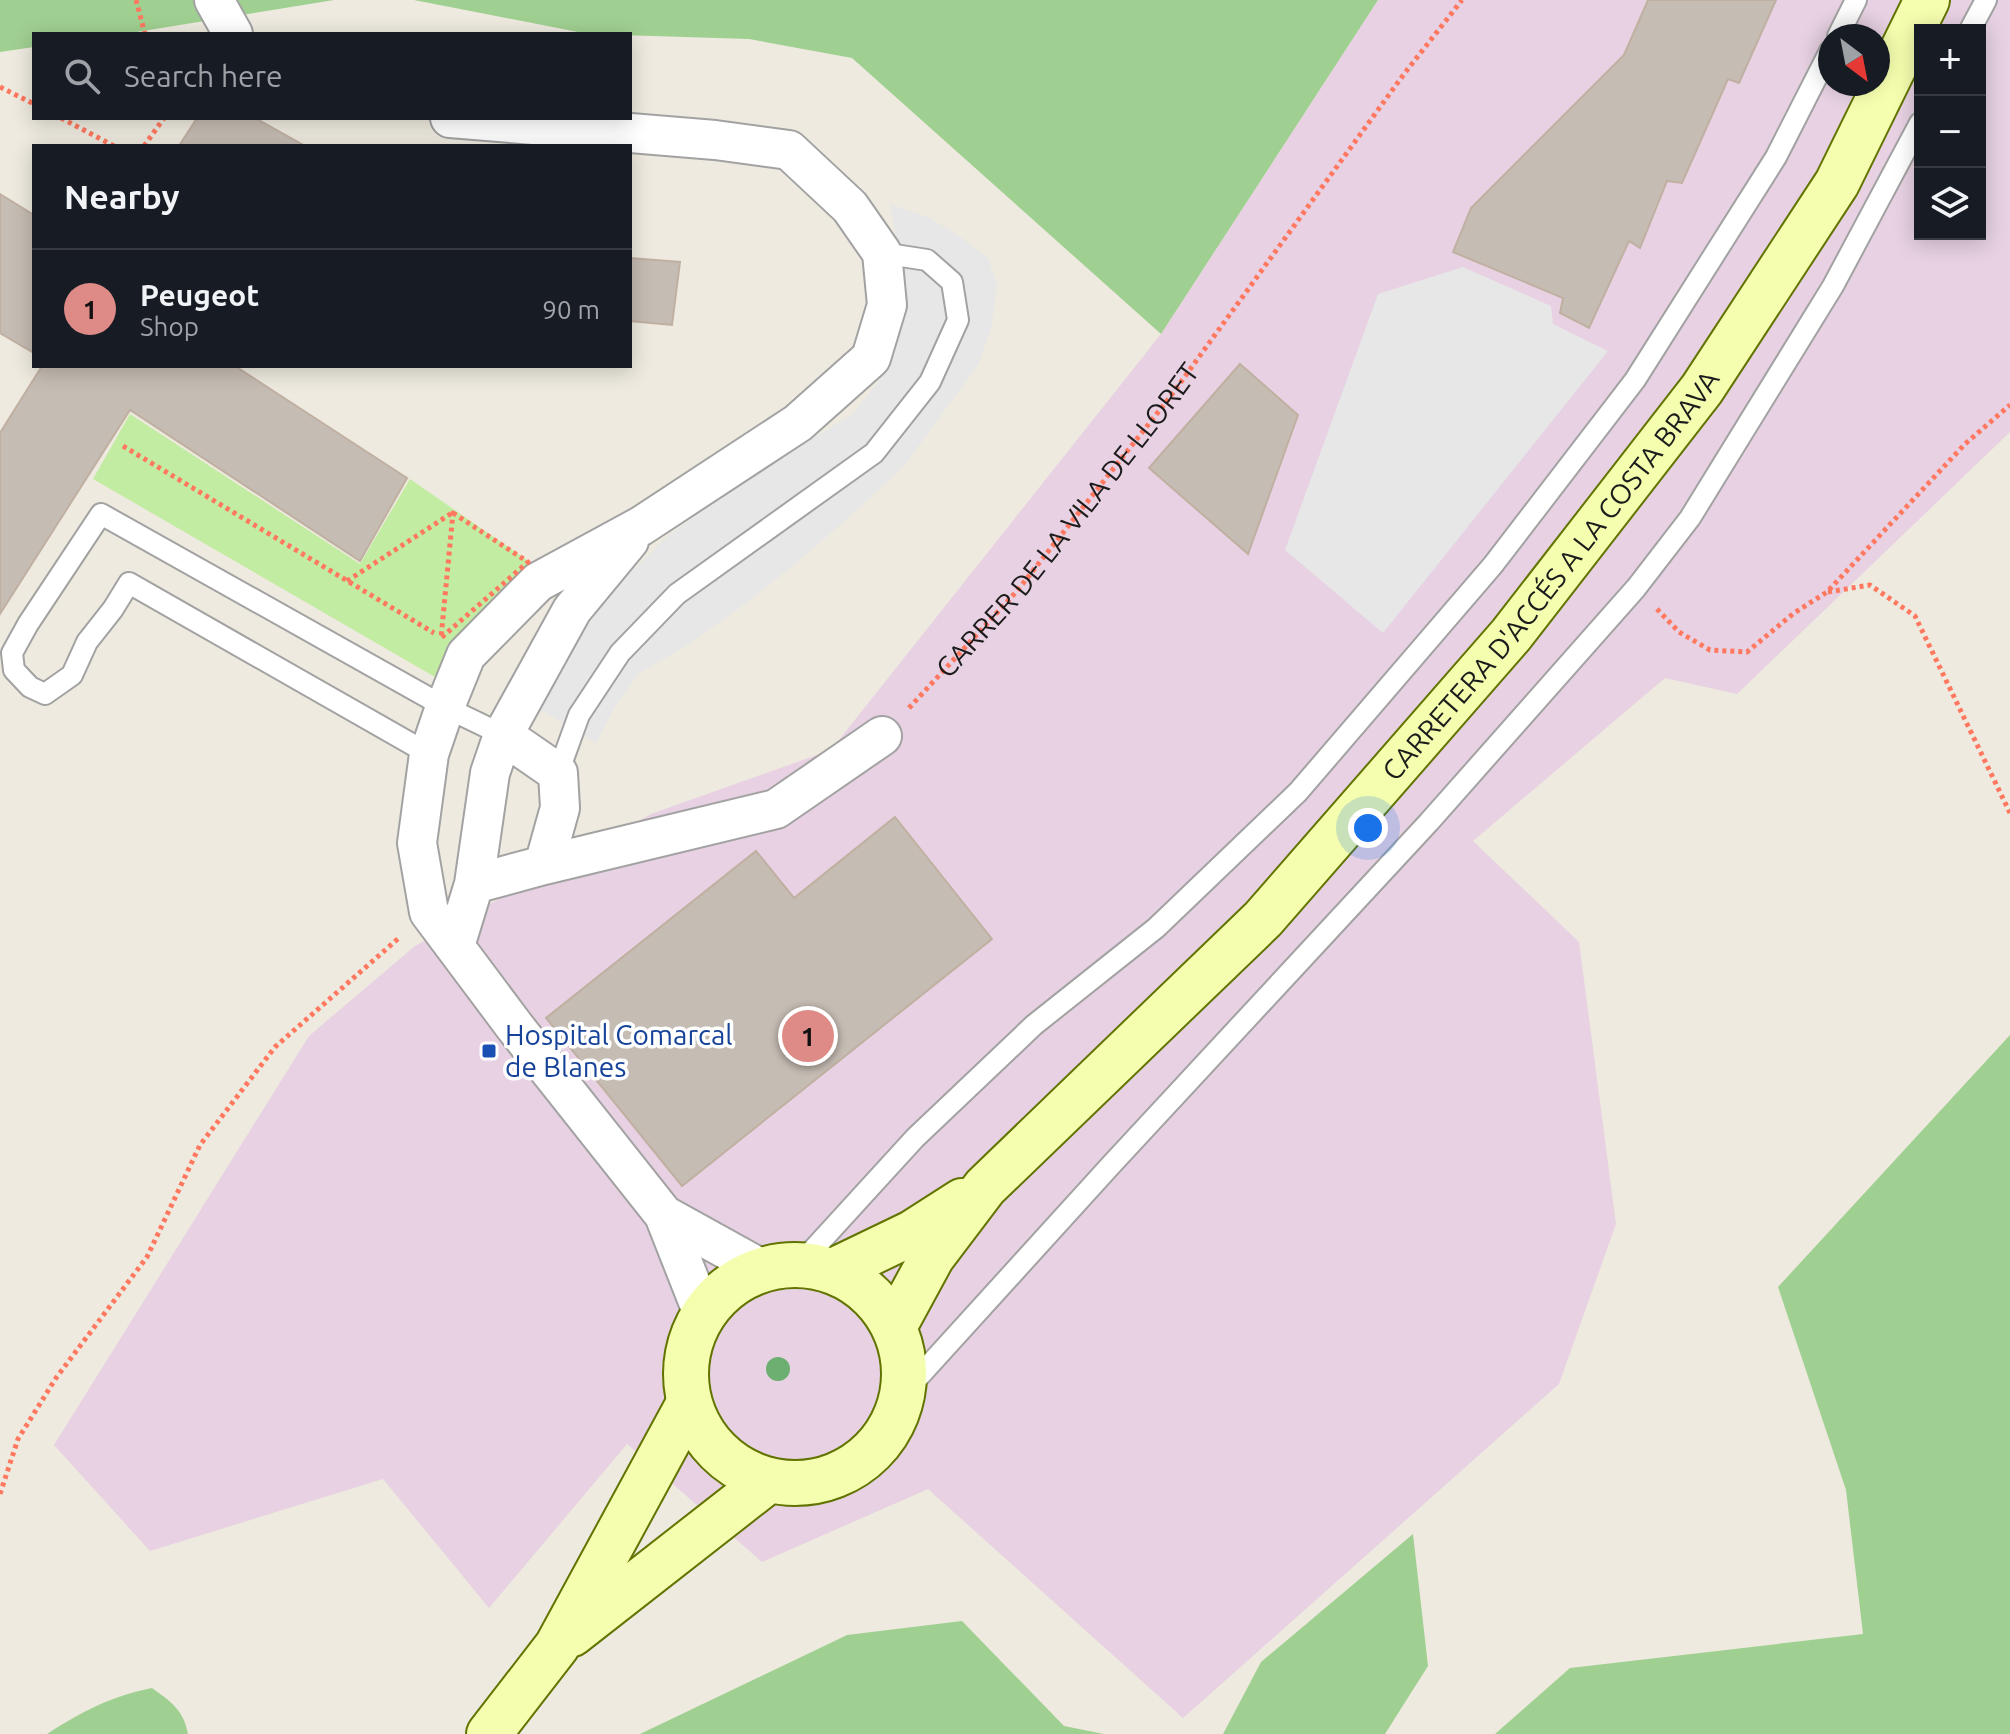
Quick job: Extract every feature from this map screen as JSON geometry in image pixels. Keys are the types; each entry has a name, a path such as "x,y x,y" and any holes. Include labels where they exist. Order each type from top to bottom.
{"main road":[{"name":"CARRETERA D'ACCÉS A LA COSTA BRAVA","path":"894,1327 932,1257 985,1187 1263,919 1511,635 1702,389 1829,196 1927,0"},
{"name":"CARRETERA D'ACCÉS A LA COSTA BRAVA","path":"798,1268 912,1233 985,1187"},
{"path":"798,1268 852,1280 883,1308 899,1337 904,1360 903,1394 894,1422 886,1435 855,1466 814,1482 784,1483 757,1477 734,1465 714,1449 699,1428 689,1403 685,1373 688,1352 703,1314 729,1287 739,1280 798,1268"},
{"path":"489,1734 557,1646 689,1403"},
{"path":"557,1646 769,1480"}],"street":[{"path":"214,0 232,32"},
{"path":"474,120 715,140 789,150 850,207 882,253 887,305 871,358 798,423 641,526 538,582 466,655 429,754 417,843 429,912 515,1027 664,1215 703,1314"},
{"path":"455,946 474,884 490,773 503,735 572,610 641,526"},
{"path":"503,735 558,773 560,808 544,865"},
{"path":"417,843 444,866 474,884 776,809 882,736"},
{"path":"664,1215 798,1268"}],"lane":[{"path":"1844,24 1856,0"},
{"path":"1973,24 1986,0"},
{"path":"798,1268 915,1138 1034,1025 1156,928 1298,792 1493,565 1635,380 1776,157 1818,75"},
{"path":"903,1394 1429,822 1636,588 1690,518 1833,286 1914,134"},
{"path":"558,773 579,715 620,653 639,633 677,594 874,453 930,382 958,320 952,282 927,260 882,253"},
{"path":"429,754 129,583 87,642 72,675 45,694 30,687 14,670 12,653 101,514 445,707 503,735"}],"path":[{"path":"136,0 144,32"},
{"name":"CARRER DE LA VILA DE LLORET","path":"882,736 1027,579 1170,397 1404,74 1462,0"},
{"path":"0,87 32,103"},
{"path":"65,120 110,144"},
{"path":"145,144 163,120"},
{"path":"1636,588 1679,632 1710,650 1747,652 1794,613 1827,592 1965,444 2010,405"},
{"path":"123,446 441,638"},
{"path":"347,581 453,513"},
{"path":"441,638 453,513"},
{"path":"441,638 528,562 453,513"},
{"path":"1827,592 1870,585 1915,616 2010,813"},
{"path":"0,1494 18,1439 56,1378 147,1257 200,1145 275,1047 429,912"}],"shaded area":[{"path":"1378,0 2010,0 2010,432 1737,694 1665,678 1473,841 1579,942 1616,1224 1559,1384 1183,1718 928,1489 762,1562 627,1444 489,1608 383,1479 150,1551 54,1445 309,1036 415,946 651,814 831,750 1161,334"},
{"path":"890,204 930,218 988,258 997,285 991,329 978,365 904,466 794,565 737,610 686,646 639,673 616,705 596,743 541,710 563,662 610,594 664,539 727,492 852,414 887,371 902,327 903,274"},
{"path":"1463,267 1551,306 1553,324 1608,351 1383,633 1285,550 1378,294"}],"green space":[{"path":"0,0 334,0 136,32 32,32 32,47 0,52"},
{"path":"414,0 1378,0 1161,334 852,58 749,39 578,32"},
{"path":"130,414 360,564 410,479 537,567 450,644 435,677 93,479"},
{"path":"2010,1035 2010,1734 1495,1734 1570,1668 1863,1634 1846,1490 1778,1287"},
{"path":"1413,1534 1428,1666 1385,1734 1223,1734 1261,1662"},
{"path":"962,1621 1064,1726 1104,1734 640,1734 847,1635"},
{"path":"152,1688 180,1712 188,1734 47,1734 97,1706"}],"building":[{"path":"1648,0 1776,0 1739,83 1728,79 1682,183 1667,181 1640,248 1629,241 1589,328 1560,313 1563,298 1453,252 1471,208 1624,55"},
{"path":"196,120 259,120 301,144 180,144"},
{"path":"0,194 32,214 32,352 0,333"},
{"path":"632,258 680,262 672,325 632,321"},
{"path":"1240,364 1298,415 1248,554 1149,468"},
{"path":"41,368 238,368 407,478 360,561 130,410 0,614 0,433"},
{"path":"895,817 992,939 682,1186 546,1018 756,851 794,898"}],"place":[{"name":"Peugeot","path":"808,1036"},
{"name":"Hospital Comarcal de Blanes","path":"489,1051"}]}
